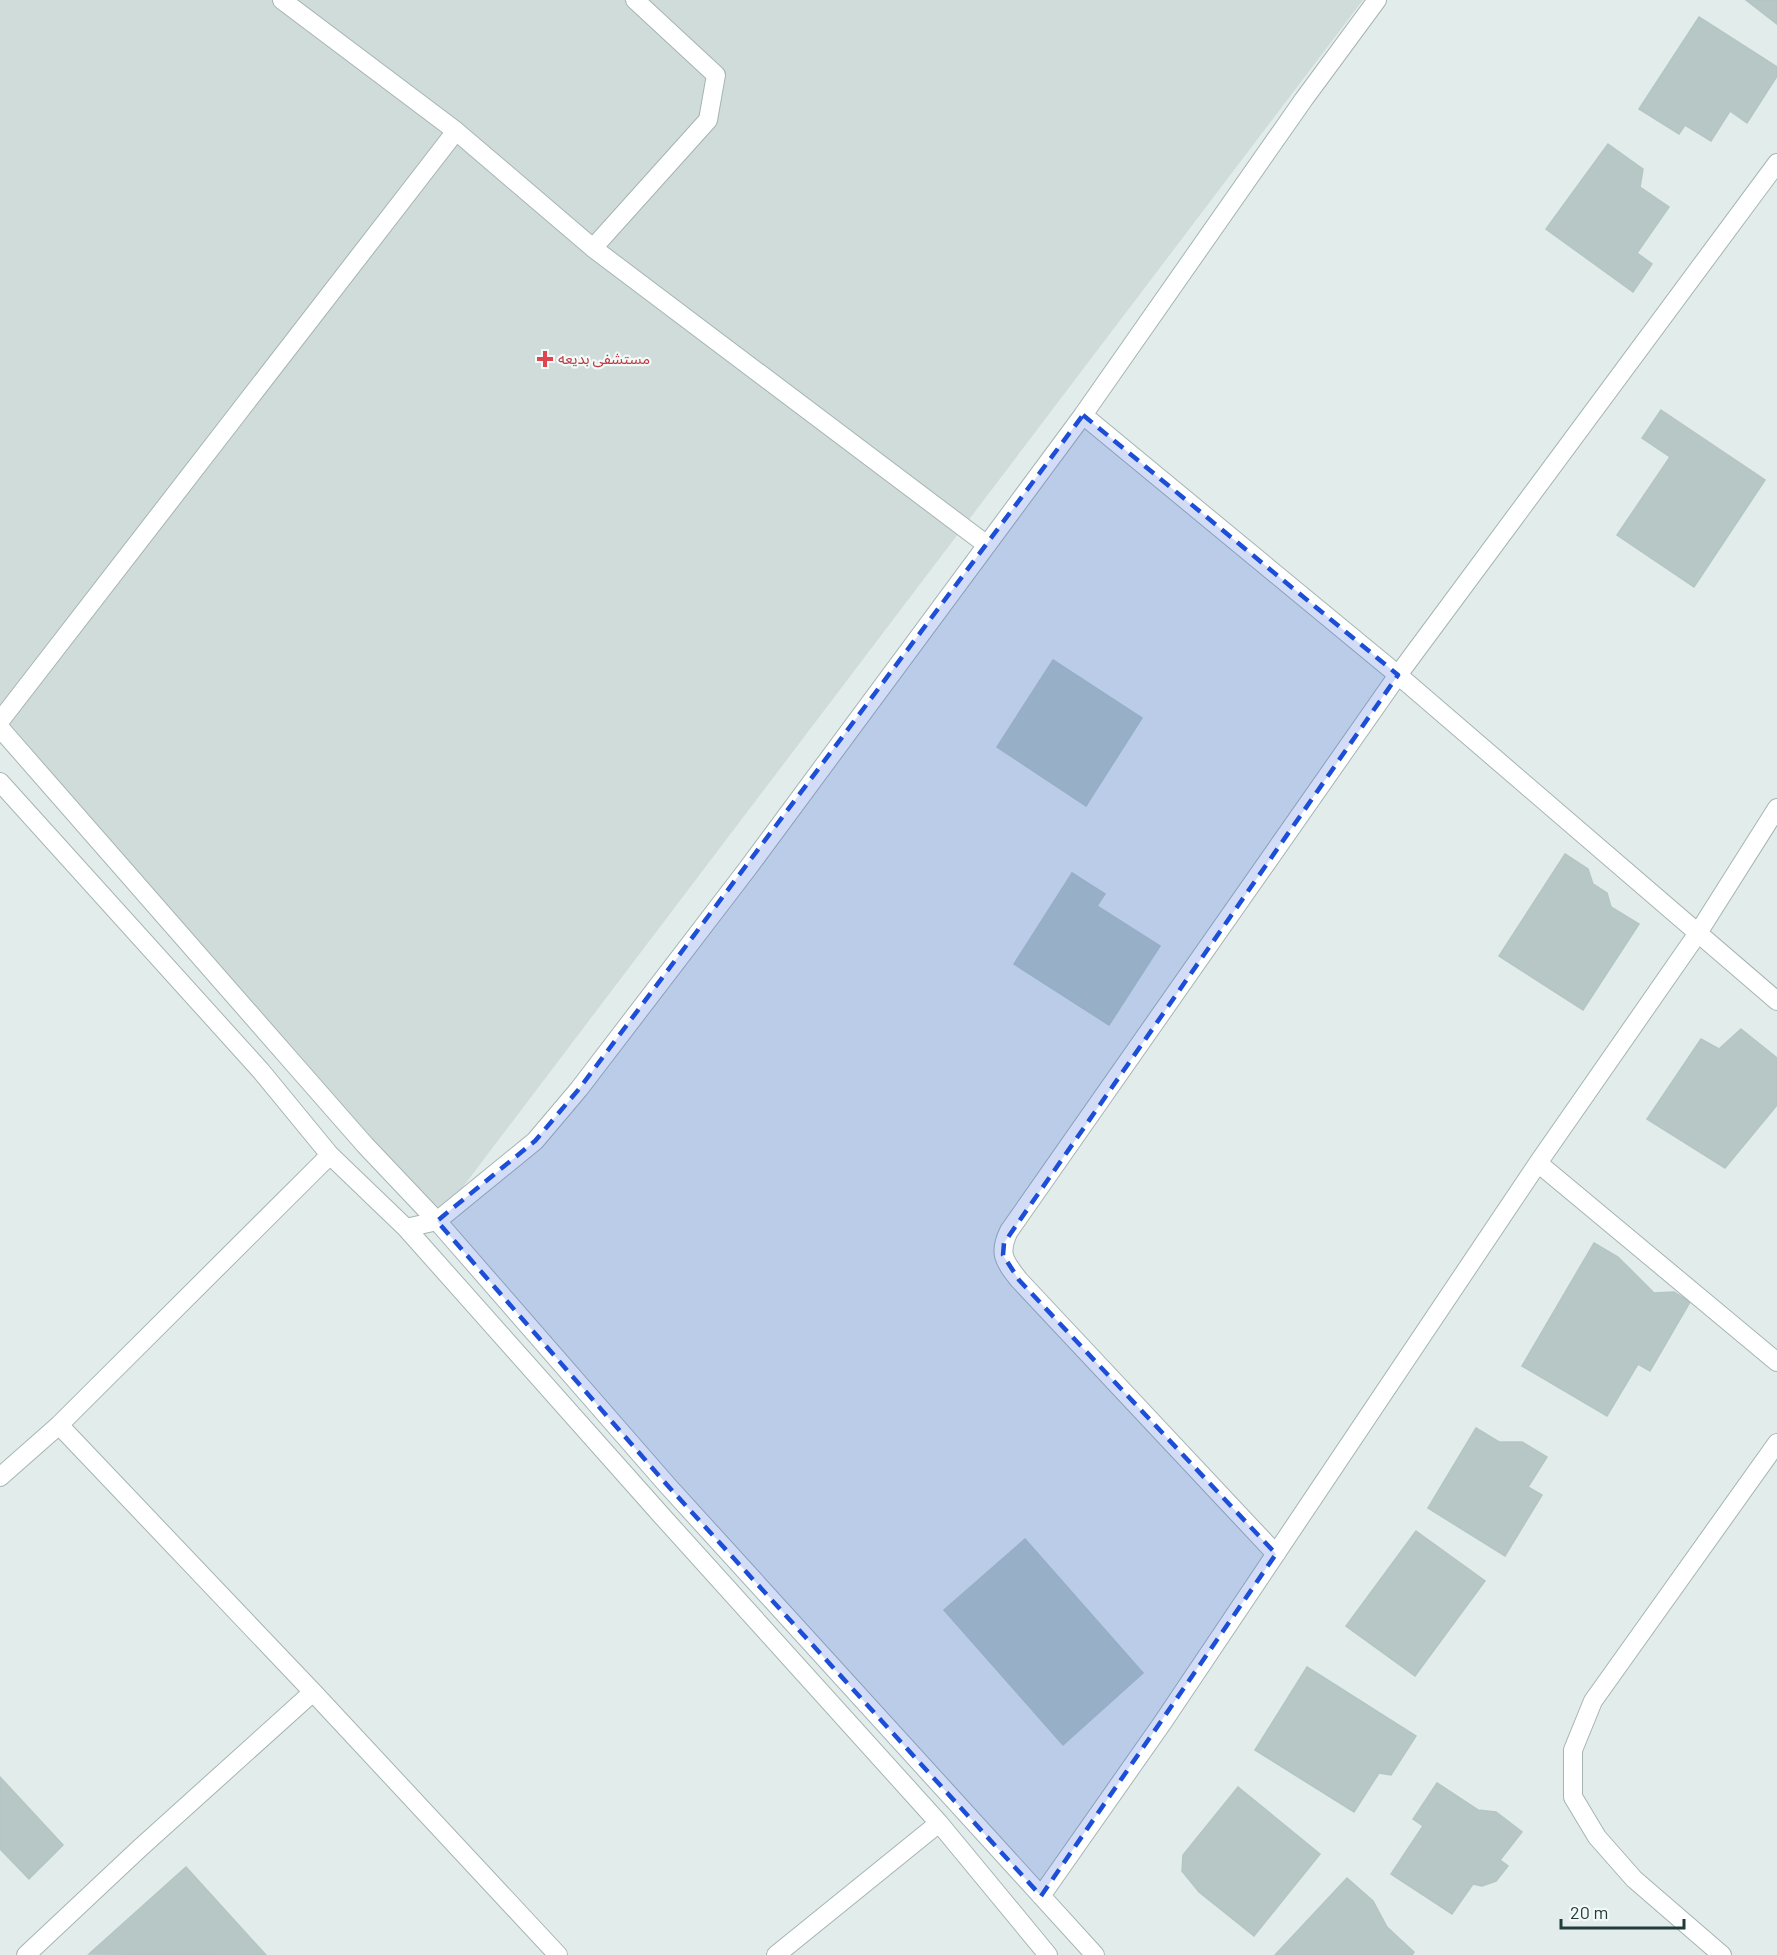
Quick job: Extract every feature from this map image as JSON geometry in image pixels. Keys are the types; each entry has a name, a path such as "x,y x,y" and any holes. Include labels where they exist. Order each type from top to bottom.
{"street":[{"path":"593,248 708,120 716,75 635,0"},
{"path":"406,1228 437,1221 535,1141 579,1089 748,868 1083,415 1304,99 1377,0"},
{"path":"293,3 456,131 593,248 987,545"},
{"path":"0,721 456,131"},
{"path":"1276,1554 1019,1280 1003,1255 1004,1242 1009,1230 1398,675 1777,162"},
{"path":"1083,415 1398,675 1777,1001"},
{"path":"0,728 317,1091 437,1221 668,1486 1095,1955"},
{"path":"0,782 253,1062 330,1155 406,1228 939,1823 1048,1955"},
{"path":"1041,1896 1163,1722 1538,1163 1698,933 1777,808"},
{"path":"0,1477 59,1425 330,1155"},
{"path":"1538,1163 1777,1362"},
{"path":"59,1425 313,1692 558,1955"},
{"path":"1722,1955 1634,1879 1597,1837 1573,1797 1574,1750 1593,1701 1777,1443"},
{"path":"26,1955 140,1848 313,1692"},
{"path":"776,1955 939,1823"}],"highlighted area":[{"path":"1083,415 1398,675 1004,1243 1003,1255 1019,1280 1276,1554 1041,1896 668,1486 437,1221 535,1141 579,1089"}],"shaded area":[{"name":"مستشفى بديعه","path":"0,0 1363,0 437,1221 0,719"}],"building":[{"path":"1746,0 1777,0 1777,24"},
{"path":"1699,17 1777,67 1777,76 1747,123 1730,111 1711,141 1685,125 1679,134 1639,109"},
{"path":"1608,144 1643,169 1640,187 1669,207 1637,253 1652,264 1633,292 1546,229"},
{"path":"1661,410 1765,480 1694,587 1617,535 1670,457 1642,438"},
{"path":"1053,660 1142,718 1086,806 997,747"},
{"path":"1565,854 1588,869 1593,884 1607,893 1611,907 1639,924 1583,1010 1499,956"},
{"path":"1072,873 1105,894 1097,906 1160,946 1109,1025 1014,964"},
{"path":"1741,1029 1777,1058 1777,1105 1725,1168 1647,1119 1701,1039 1719,1049"},
{"path":"1594,1243 1618,1257 1654,1293 1674,1292 1690,1302 1650,1371 1638,1364 1607,1416 1522,1366"},
{"path":"1476,1428 1499,1442 1522,1442 1547,1457 1528,1487 1542,1495 1505,1556 1428,1508"},
{"path":"1416,1531 1485,1581 1415,1676 1346,1626"},
{"path":"1025,1539 1143,1673 1063,1745 944,1610"},
{"path":"1307,1667 1416,1736 1391,1775 1379,1773 1354,1812 1255,1750"},
{"path":"0,1777 63,1845 29,1879 0,1849"},
{"path":"1437,1783 1478,1810 1496,1812 1522,1832 1500,1860 1508,1866 1496,1881 1482,1886 1473,1884 1452,1914 1391,1874 1423,1826 1413,1819"},
{"path":"1238,1787 1320,1854 1254,1936 1199,1892 1182,1871 1183,1855"},
{"path":"186,1867 266,1955 89,1954"},
{"path":"1347,1878 1373,1901 1387,1927 1414,1952 1412,1955 1275,1955"}],"place":[{"name":"مستشفى بديعه","path":"545,359"}]}
